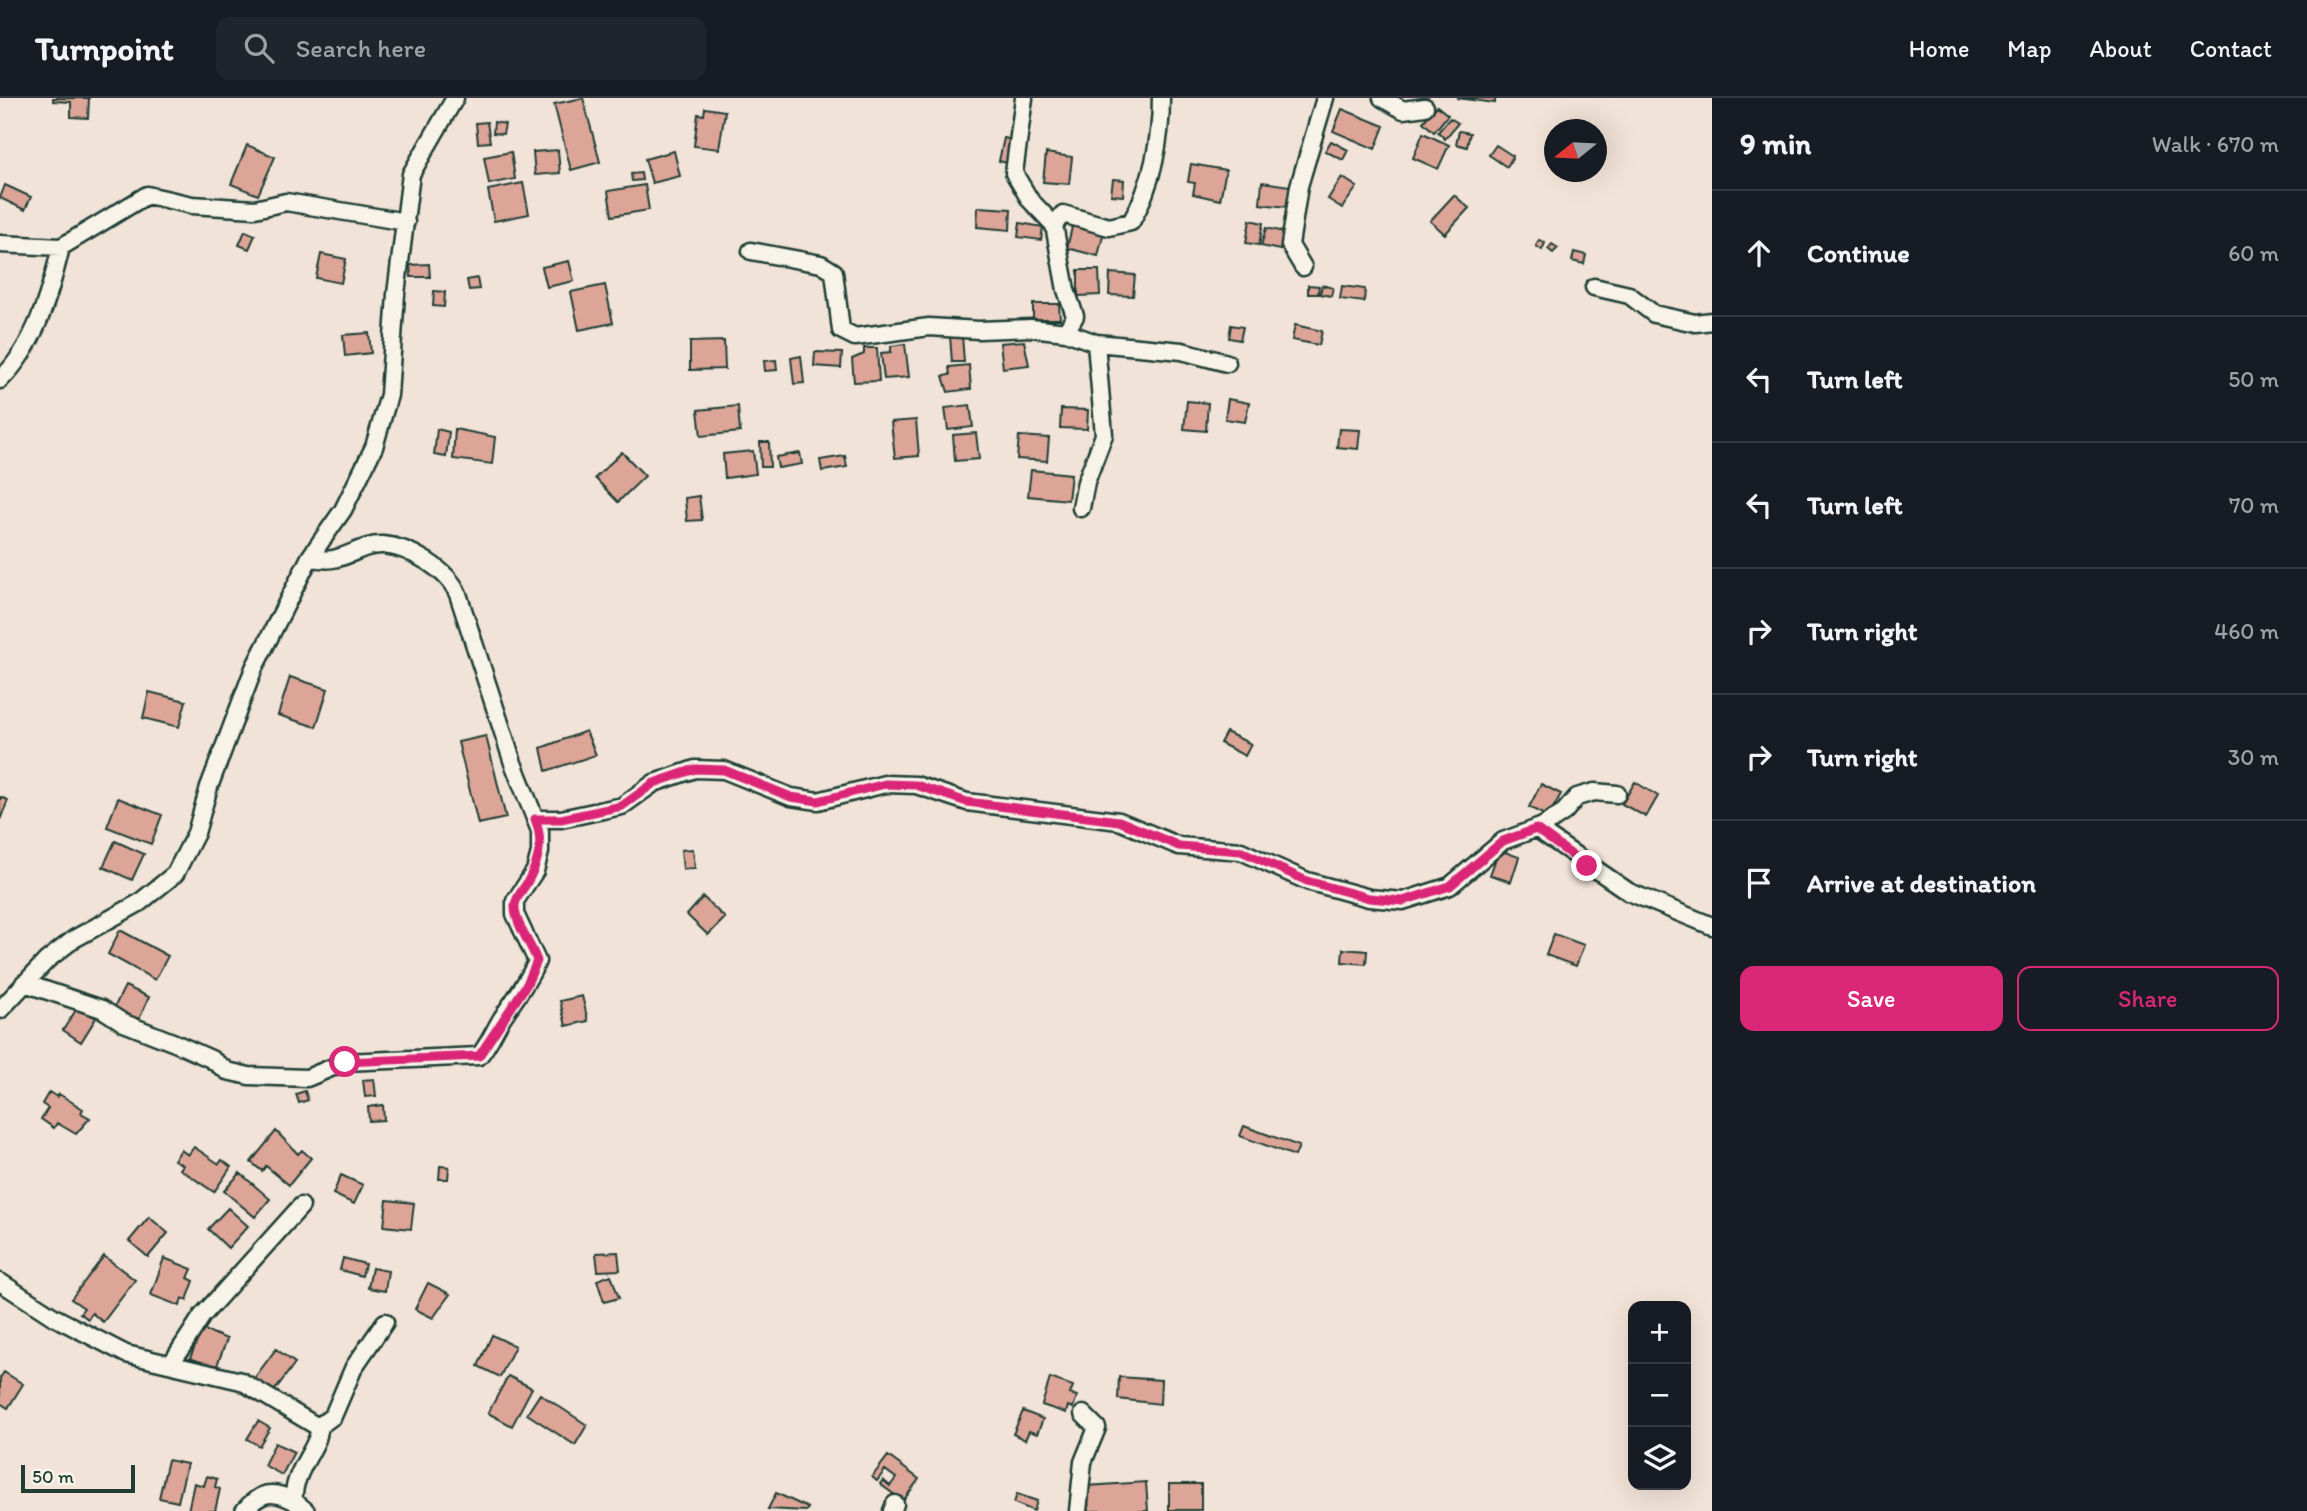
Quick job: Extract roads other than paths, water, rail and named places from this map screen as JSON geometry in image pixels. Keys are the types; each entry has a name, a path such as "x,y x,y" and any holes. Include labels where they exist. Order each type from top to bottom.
{"street":[{"path":"0,1010 24,983 74,939 139,904 175,874 196,833 209,787 254,668 310,557 343,510 374,447 389,395 396,295 411,174 454,98"},
{"path":"1024,98 1014,173 1030,200 1054,225 1066,290 1074,316 1066,332"},
{"path":"1054,225 1063,214 1109,227 1131,222 1142,202 1153,168 1161,98"},
{"path":"1303,267 1290,245 1298,186 1325,98"},
{"path":"1382,98 1403,110 1425,107"},
{"path":"0,244 61,247 147,195 192,205 255,209 286,202 407,222"},
{"path":"0,380 16,365 50,291 61,247"},
{"path":"751,251 821,264 834,272 841,330 855,337 929,327 979,330 1031,328 1066,332 1096,343 1182,351 1227,363"},
{"path":"1594,287 1629,295 1654,314 1695,323 1712,321"},
{"path":"1081,508 1086,482 1104,435 1096,343"},
{"path":"24,983 102,1009 124,1023 187,1048 228,1071 249,1076 307,1078 345,1062 479,1056 527,984 537,961 515,914 515,901 535,871 540,852 540,831 513,763 452,580 429,563 382,545 326,562 310,557"},
{"path":"535,819 561,819 622,806 654,783 695,769 724,770 791,797 818,801 885,784 916,785 967,802 1119,821 1179,846 1241,851 1307,881 1369,898 1403,901 1450,886 1503,841 1536,829 1564,812 1577,797 1594,793 1617,794"},
{"path":"1536,829 1629,892 1712,926"},
{"path":"171,1364 202,1316 301,1206"},
{"path":"0,1282 93,1338 126,1354 242,1381 318,1427"},
{"path":"318,1427 333,1416 354,1367 385,1322"},
{"path":"1078,1511 1083,1462 1097,1428 1083,1414"},
{"path":"301,1508 294,1480 318,1438 318,1427"},
{"path":"244,1511 255,1499 267,1492 281,1494 301,1508"}]}
